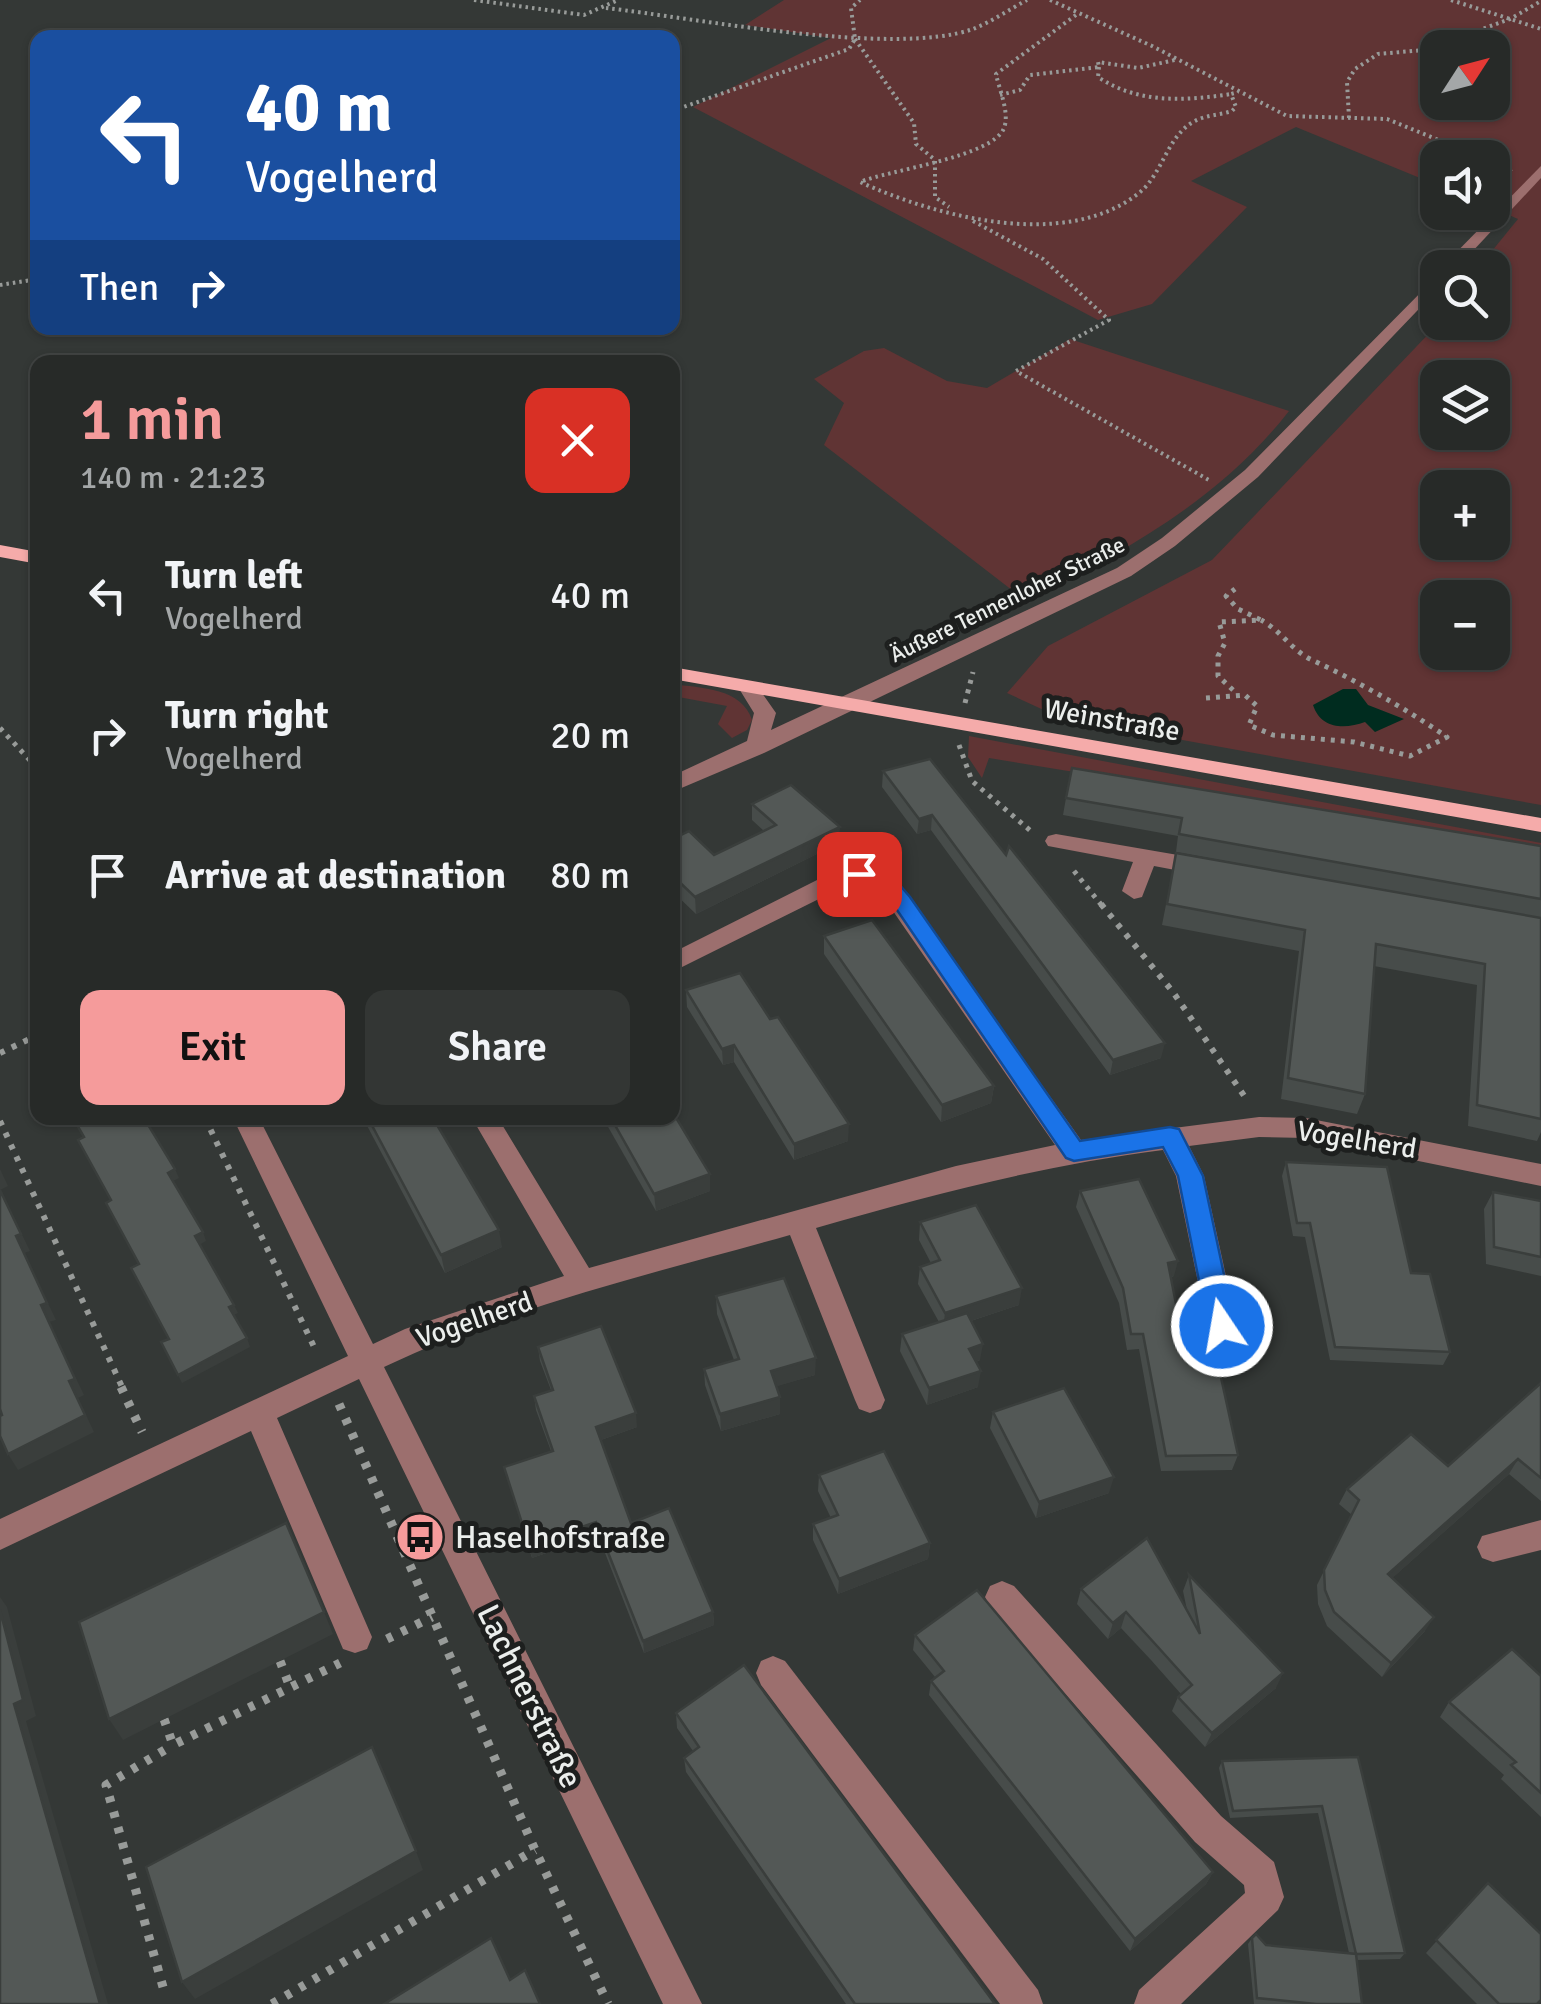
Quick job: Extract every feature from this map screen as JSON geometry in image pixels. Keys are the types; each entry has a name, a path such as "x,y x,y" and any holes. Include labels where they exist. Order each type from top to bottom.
{"main road":[{"path":"0,551 30,557"},
{"name":"Weinstraße","path":"680,674 1541,825"}],"street":[{"path":"1465,250 1541,170"},
{"name":"Äußere Tennenloher Straße","path":"848,704 1124,572 1170,543 1232,492 1318,410 1420,299"},
{"path":"748,687 765,713 756,748"},
{"path":"680,782 848,704"},
{"path":"1052,843 1240,874"},
{"path":"1134,891 1146,858"},
{"path":"680,960 831,883 859,874 885,882 1074,1152"},
{"name":"Lachnerstraße","path":"250,1125 682,2004"},
{"path":"489,1125 582,1282"},
{"name":"Vogelherd","path":"366,1358 582,1282 956,1176 1170,1136 1259,1127 1362,1137 1541,1176"},
{"path":"1170,1136 1190,1176 1222,1326"},
{"path":"798,1221 870,1400"},
{"path":"0,1534 259,1413 366,1358"},
{"path":"259,1413 359,1647"},
{"path":"1493,1547 1541,1536"},
{"path":"1002,1597 1208,1829 1261,1875 1264,1897 1154,2004"},
{"path":"773,1673 1024,2004"}],"path":[{"path":"474,0 564,14 593,14 618,0"},
{"path":"860,0 850,14 855,38 914,123 916,144 935,160 935,197 1043,260 1109,320 1016,370 1232,492"},
{"path":"606,8 855,38 956,35 1027,0"},
{"path":"1050,0 1076,16 1176,59 1300,120 1349,118 1405,124 1442,140"},
{"path":"1450,0 1541,29"},
{"path":"1349,118 1346,82 1354,68 1371,56 1424,50 1510,19 1541,1"},
{"path":"1076,16 999,70 1005,123 1000,135 975,148 860,182 967,217 1038,225 1107,211 1154,180 1186,128 1232,111 1236,107 1231,94"},
{"path":"680,109 849,50 855,38"},
{"path":"1176,59 1138,68 1098,62 1098,76 1103,82 1128,91 1186,100 1238,92"},
{"path":"1000,95 1020,90 1030,75 1046,70 1099,67"},
{"path":"0,285 30,280"},
{"path":"1235,589 1226,596 1238,609 1261,620 1278,629 1308,658 1325,663 1346,680 1381,693 1447,737 1410,756 1354,742 1263,733 1247,720 1258,706 1250,696 1233,690 1218,676 1218,656 1225,642 1219,622 1261,620"},
{"path":"1206,698 1233,690"},
{"path":"964,724 959,745 972,781 1052,843"},
{"path":"0,728 30,760"},
{"path":"1067,863 1173,992 1244,1094 1259,1127"},
{"path":"0,1053 30,1039"},
{"path":"0,1121 155,1460"},
{"path":"207,1125 329,1379 535,1850 608,2004"},
{"path":"163,1987 106,1785 173,1745 290,1687 359,1647 432,1617"},
{"path":"280,1662 290,1687"},
{"path":"164,1719 173,1745"},
{"path":"272,2004 535,1850"}],"shaded area":[{"path":"784,0 1541,0 1541,805 1061,718 1007,693 1048,646 1212,560 1423,340 1510,340 1510,250 1493,250 1518,219 1510,215 1510,140 1420,140 1420,178 1296,127 1191,181 1247,207 1152,304 1098,320 693,107 831,38 745,25"},
{"path":"1070,339 1289,411 1233,471 1168,521 1026,601 824,445 844,403 814,379 864,351 884,348 947,381 987,388"},
{"path":"680,685 719,691 747,709 752,720 747,730 732,738 718,724 727,706 680,697"},
{"path":"1343,689 1356,689 1368,705 1404,719 1375,732 1365,722 1350,726 1328,723 1313,705"},
{"path":"969,736 1541,843 1541,848 989,758 982,778 968,757"}],"building":[{"path":"930,759 1006,855 1009,846 1165,1043 1113,1060 932,815 919,819 883,771"},
{"path":"1072,768 1541,846 1541,899 1179,834 1182,818 1066,798"},
{"path":"791,785 840,827 695,897 680,883 680,835 689,831 714,855 776,825 752,804"},
{"path":"1176,853 1541,918 1541,1119 1477,1105 1485,964 1376,944 1365,1094 1288,1078 1305,930 1167,904"},
{"path":"872,920 994,1086 942,1105 824,936"},
{"path":"740,973 770,1019 778,1017 849,1124 794,1144 734,1045 722,1049 686,990"},
{"path":"680,1124 710,1174 654,1194 615,1125"},
{"path":"77,1125 148,1125 175,1169 168,1173 203,1232 195,1236 234,1305 229,1307 247,1338 178,1375 161,1342 169,1339 131,1268 139,1264 106,1203 111,1200 78,1140 84,1137"},
{"path":"372,1125 437,1125 499,1230 441,1255"},
{"path":"1286,1162 1387,1167 1411,1273 1430,1274 1450,1352 1335,1347 1310,1223 1297,1223"},
{"path":"1139,1179 1178,1261 1168,1263 1185,1350 1215,1350 1238,1455 1166,1456 1143,1334 1131,1334 1123,1288 1080,1191"},
{"path":"0,1190 21,1234 16,1236 47,1303 41,1305 75,1379 69,1381 85,1415 8,1454 0,1436"},
{"path":"1493,1192 1541,1201 1541,1257 1494,1247"},
{"path":"976,1205 1022,1288 945,1313 920,1267 940,1260 920,1222"},
{"path":"784,1278 816,1358 771,1371 780,1397 720,1414 704,1369 739,1359 716,1296"},
{"path":"967,1313 983,1344 969,1349 981,1371 929,1388 902,1334"},
{"path":"601,1326 636,1413 596,1427 631,1523 669,1508 713,1612 643,1641 596,1522 529,1545 504,1467 553,1451 534,1396 553,1390 538,1347"},
{"path":"1541,1383 1541,1478 1518,1459 1388,1574 1434,1617 1391,1663 1334,1612 1325,1590 1324,1570 1359,1500 1347,1489 1411,1434 1448,1466"},
{"path":"1064,1388 1114,1477 1039,1502 993,1412"},
{"path":"884,1451 930,1543 839,1579 813,1524 838,1515 819,1475"},
{"path":"286,1523 324,1612 109,1719 79,1622"},
{"path":"1147,1538 1200,1634 1189,1575 1283,1673 1212,1733 1178,1697 1192,1685 1157,1646 1126,1612 1113,1623 1081,1589"},
{"path":"977,1590 1213,1872 1135,1939 931,1681 944,1671 915,1635"},
{"path":"0,1610 23,1700 14,1704 100,2004 0,2004"},
{"path":"1512,1649 1541,1676 1541,1793 1511,1765 1516,1762 1449,1702"},
{"path":"744,1665 995,2004 855,2004 684,1758 699,1747 676,1713"},
{"path":"372,1747 416,1851 182,1982 146,1867"},
{"path":"1358,1757 1405,1953 1356,1954 1322,1806 1233,1811 1222,1761"},
{"path":"1488,1883 1541,1934 1541,2000 1537,2004 1499,2004 1436,1940"},
{"path":"1256,1934 1266,1945 1356,1954 1362,2004 1257,1998 1252,1938"},
{"path":"491,1938 510,1980 525,1970 540,2004 384,2004"}],"place":[{"name":"Haselhofstraße","path":"420,1537"}],"route":[{"path":"859,874 885,882 902,902 1074,1152 1170,1136 1190,1176 1222,1326"}]}
